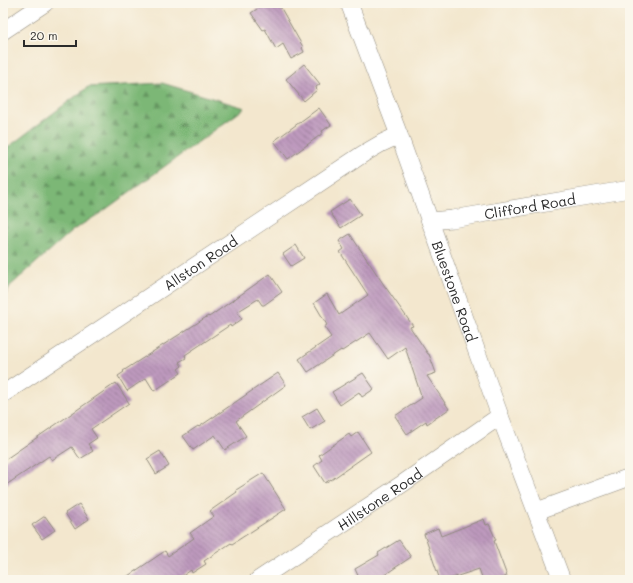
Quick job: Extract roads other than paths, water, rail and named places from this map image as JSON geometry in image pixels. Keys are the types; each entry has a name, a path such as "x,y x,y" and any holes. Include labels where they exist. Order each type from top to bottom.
{"street":[{"path":"3,31 45,3"},
{"name":"Bluestone Road","path":"349,3 399,135 500,416 562,580"},
{"name":"Allston Road","path":"3,394 363,154 399,135"},
{"name":"Clifford Road","path":"430,221 452,219 630,189"},
{"name":"Hillstone Road","path":"258,580 396,488 500,416"},
{"path":"537,511 630,477"}]}
